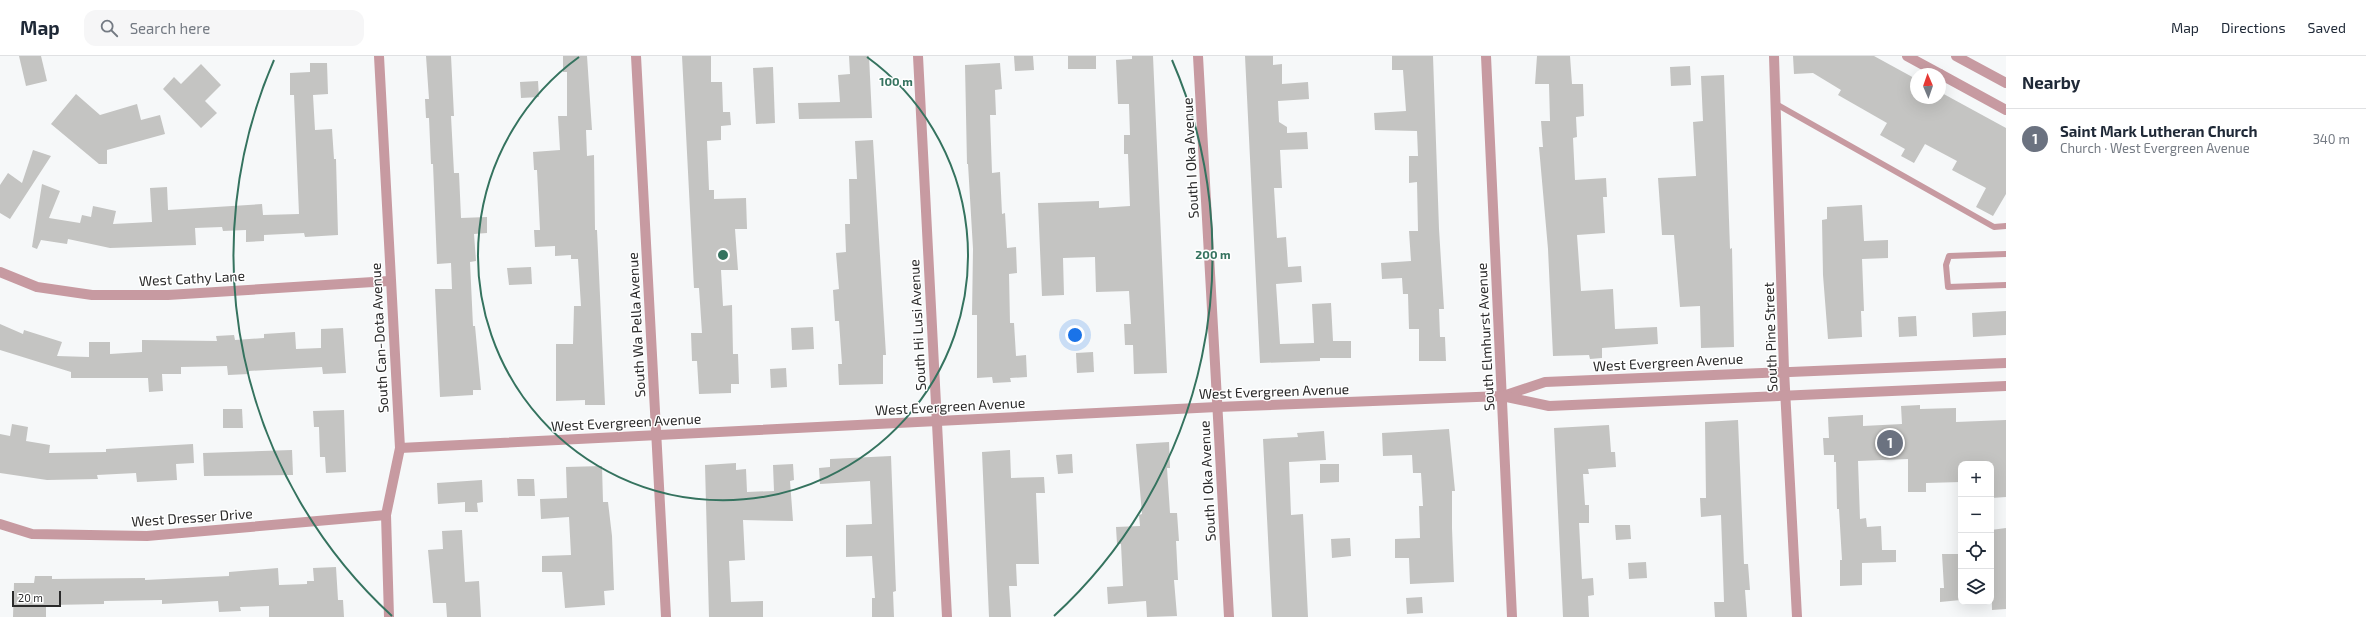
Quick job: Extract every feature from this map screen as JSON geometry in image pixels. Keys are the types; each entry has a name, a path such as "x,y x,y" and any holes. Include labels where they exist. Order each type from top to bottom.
{"street":[{"name":"South Can-Dota Avenue","path":"379,56 389,281 400,448 386,515 389,617"},
{"name":"South Wa Pella Avenue","path":"636,56 666,617"},
{"name":"South Hi Lusi Avenue","path":"918,56 935,421 947,617"},
{"name":"South I Oka Avenue","path":"1198,56 1229,617"},
{"name":"South Elmhurst Avenue","path":"1486,56 1512,617"},
{"name":"South Pine Street","path":"1774,56 1784,370 1797,617"},
{"path":"1907,56 1929,68"},
{"path":"1956,56 2006,83"},
{"path":"1946,77 2006,110"},
{"name":"West Cathy Lane","path":"0,272 36,287 92,295 168,295 389,281"},
{"name":"West Evergreen Avenue","path":"1502,396 1545,382 1784,370 2006,362"},
{"name":"West Evergreen Avenue","path":"400,448 1217,407 1502,396 1549,406 2006,386"},
{"name":"West Dresser Drive","path":"0,524 32,534 147,536 386,515"}],"lane":[{"path":"1776,104 1994,227 2006,226"},
{"path":"2006,254 1949,256 1946,265 1948,287 2006,285"}],"building":[{"path":"19,56 41,56 47,81 26,86"},
{"path":"426,56 451,56 454,116 451,116 454,173 459,173 461,218 487,217 487,233 474,234 476,261 470,262 473,326 475,326 481,390 473,390 473,395 440,397 435,289 452,289 451,263 437,264 433,164 431,164 429,118 426,118 425,99 429,99"},
{"path":"563,56 587,56 592,130 586,130 587,156 594,155 595,230 597,230 605,405 585,405 585,400 556,401 556,344 573,344 574,306 581,306 578,259 571,259 571,255 555,256 555,246 535,247 534,230 540,230 537,170 534,170 533,152 560,150 558,116 567,116 567,72 563,72"},
{"path":"682,56 711,56 711,82 722,82 723,112 730,112 731,125 721,126 721,140 707,141 709,190 714,190 714,199 746,198 747,229 735,229 738,270 721,270 723,306 732,305 733,354 738,354 739,384 731,384 731,393 699,394 697,361 692,361 691,333 702,333 699,288 694,288"},
{"path":"849,56 869,56 872,118 799,119 798,103 840,102 838,75 850,74"},
{"path":"1014,56 1033,56 1034,70 1015,71"},
{"path":"1068,56 1096,56 1096,69 1068,69"},
{"path":"1132,56 1153,56 1167,373 1134,374 1133,345 1125,345 1124,324 1131,324 1129,291 1096,292 1095,257 1063,258 1064,295 1042,296 1038,203 1099,201 1099,208 1130,206 1128,154 1124,154 1124,135 1130,135 1129,104 1118,104 1116,60 1132,59"},
{"path":"1245,56 1273,56 1273,65 1282,64 1282,84 1308,82 1309,99 1278,101 1279,122 1287,127 1287,133 1307,132 1308,149 1280,150 1282,188 1274,188 1277,238 1286,237 1288,267 1301,266 1302,282 1276,284 1280,344 1314,343 1312,304 1331,303 1333,341 1351,341 1351,358 1320,358 1320,361 1260,363"},
{"path":"1392,56 1433,56 1439,229 1444,309 1439,309 1440,337 1445,337 1446,361 1419,361 1419,329 1409,329 1408,294 1403,294 1402,278 1382,279 1381,263 1411,261 1409,231 1418,231 1417,182 1409,183 1409,156 1418,156 1417,131 1375,130 1374,113 1406,111 1403,70 1392,70"},
{"path":"1537,56 1570,56 1572,84 1583,84 1584,116 1576,117 1577,137 1573,138 1575,180 1606,178 1607,197 1603,197 1605,233 1577,235 1581,291 1613,289 1615,329 1657,327 1658,344 1602,348 1602,358 1590,359 1589,355 1553,356 1548,249 1539,147 1543,147 1541,121 1550,121 1549,84 1535,84"},
{"path":"1793,56 1874,56 1910,76 1910,104 1946,104 1946,95 2006,128 2006,194 1993,216 1976,207 1986,188 1952,170 1957,161 1925,144 1914,163 1901,156 1905,149 1880,135 1887,123 1838,95 1841,90 1813,73 1794,74"},
{"path":"310,63 327,63 328,94 313,95 315,130 332,129 334,159 336,159 338,235 305,237 304,233 264,235 264,241 246,242 246,230 223,231 222,227 195,228 196,245 110,248 68,239 67,244 41,240 37,249 32,247 42,184 60,191 49,218 80,223 82,215 91,217 93,206 116,211 113,224 152,222 150,188 167,187 168,210 262,204 263,215 299,214 294,95 290,95 290,73 310,72"},
{"path":"1000,63 1002,89 995,90 996,115 990,115 992,173 1000,172 1002,214 1005,213 1007,248 1016,247 1017,273 1009,274 1010,323 1014,323 1016,356 1026,355 1027,377 1010,378 1011,382 993,383 992,377 977,378 977,315 972,315 973,249 967,164 965,65"},
{"path":"201,64 221,85 205,101 217,113 201,128 163,89 174,77 181,84"},
{"path":"1690,66 1691,85 1671,86 1670,67"},
{"path":"773,67 775,123 756,124 753,68"},
{"path":"1724,75 1730,249 1732,248 1734,347 1701,348 1700,306 1680,307 1674,235 1662,235 1658,178 1696,176 1693,122 1703,121 1701,76"},
{"path":"538,81 539,97 521,98 520,82"},
{"path":"76,94 100,115 137,104 141,120 160,115 165,134 107,150 107,164 99,164 51,124"},
{"path":"873,140 886,355 883,355 883,384 839,385 838,364 842,364 839,321 835,321 833,290 839,289 836,253 846,252 845,224 850,224 849,179 857,179 855,141"},
{"path":"33,150 51,156 10,219 0,213 0,185 8,173 22,183"},
{"path":"1862,205 1864,241 1888,240 1888,258 1862,259 1864,311 1861,311 1862,337 1828,339 1823,275 1822,220 1827,219 1827,207"},
{"path":"531,267 532,284 509,285 507,268"},
{"path":"2006,311 2006,335 1973,337 1972,313"},
{"path":"1916,316 1917,336 1899,337 1898,317"},
{"path":"0,324 23,334 24,330 62,342 57,356 89,357 89,342 110,342 110,354 142,352 142,340 217,341 216,336 234,335 235,340 264,338 264,334 295,332 296,349 321,348 321,329 343,328 346,373 323,374 322,367 249,371 249,374 228,375 227,366 181,367 181,374 162,374 163,391 149,392 148,378 71,378 71,372 0,350"},
{"path":"813,327 814,349 792,350 791,328"},
{"path":"1093,352 1094,372 1077,373 1076,353"},
{"path":"786,368 787,387 771,388 770,369"},
{"path":"1920,405 1920,409 1956,408 1956,422 2006,420 2006,497 1994,498 1994,461 1958,461 1958,482 1926,483 1926,492 1908,492 1908,459 1858,461 1860,519 1866,518 1867,527 1881,526 1882,550 1896,550 1896,562 1862,563 1862,585 1840,586 1840,560 1842,560 1839,509 1837,509 1836,462 1834,462 1834,455 1824,455 1823,438 1829,438 1828,417 1863,415 1863,426 1902,424 1901,406"},
{"path":"223,409 242,409 243,428 223,428"},
{"path":"344,410 346,472 326,473 325,457 320,457 319,427 314,427 313,411"},
{"path":"1738,420 1744,564 1748,564 1750,590 1745,590 1747,617 1715,617 1714,602 1724,602 1721,515 1701,517 1700,498 1706,498 1705,422"},
{"path":"12,424 28,427 26,441 50,445 49,453 106,452 106,449 193,444 194,463 176,464 177,480 137,482 136,473 97,475 98,479 47,480 0,473 0,434 10,436"},
{"path":"1609,425 1611,452 1615,452 1616,467 1588,469 1589,474 1583,474 1585,505 1589,505 1589,523 1579,523 1582,579 1593,578 1594,595 1588,596 1589,617 1563,617 1554,428"},
{"path":"1449,429 1455,491 1452,491 1454,582 1410,584 1409,558 1395,558 1395,539 1420,538 1419,506 1423,506 1421,473 1413,473 1412,455 1383,456 1382,433"},
{"path":"1324,431 1326,460 1289,462 1291,515 1303,514 1308,617 1272,617 1263,439 1298,437 1297,433"},
{"path":"1169,442 1170,468 1167,468 1170,513 1177,513 1179,541 1176,541 1178,580 1174,580 1177,616 1147,617 1146,601 1108,604 1107,587 1123,586 1121,544 1117,544 1116,527 1140,526 1139,515 1142,514 1136,444"},
{"path":"292,450 293,475 204,476 203,453"},
{"path":"1010,450 1011,478 1044,477 1045,493 1036,493 1039,564 1016,564 1017,586 1009,586 1011,617 989,617 982,452"},
{"path":"1072,454 1073,473 1058,474 1056,455"},
{"path":"891,456 896,591 893,592 894,617 872,617 872,598 875,598 872,556 846,557 846,525 872,524 870,481 820,484 819,468 830,467 830,459"},
{"path":"736,463 736,470 746,469 747,492 774,491 773,465 793,464 794,480 790,481 793,521 743,520 745,560 729,561 731,602 763,601 763,617 709,617 705,465"},
{"path":"1320,464 1339,464 1339,482 1320,483"},
{"path":"602,466 603,502 608,502 612,536 614,590 604,591 605,605 565,608 562,572 542,572 542,556 571,555 569,517 541,519 540,499 567,498 566,467"},
{"path":"517,479 534,479 535,496 518,496"},
{"path":"482,480 483,502 477,503 478,512 465,512 465,502 438,504 437,483"},
{"path":"1615,525 1630,525 1631,539 1616,540"},
{"path":"2006,528 2006,609 1992,610 1992,605 1994,605 1994,530"},
{"path":"462,530 465,582 479,581 481,617 447,617 446,603 433,603 428,550 443,549 442,531"},
{"path":"1350,538 1351,556 1332,558 1331,539"},
{"path":"1942,554 1958,554 1958,600 1940,602 1940,588 1944,588"},
{"path":"1646,562 1647,578 1629,579 1628,563"},
{"path":"336,567 338,600 343,600 344,617 269,617 269,606 240,607 241,611 219,612 218,601 162,604 162,600 104,601 104,604 51,605 46,606 46,617 13,617 14,583 34,583 35,576 52,576 52,579 145,578 145,580 229,576 229,572 278,568 279,585 307,584 307,581 314,581 313,568"},
{"path":"1422,597 1423,613 1407,614 1406,598"}],"place":[{"name":"Saint Mark Lutheran Church","path":"1890,443"}]}
